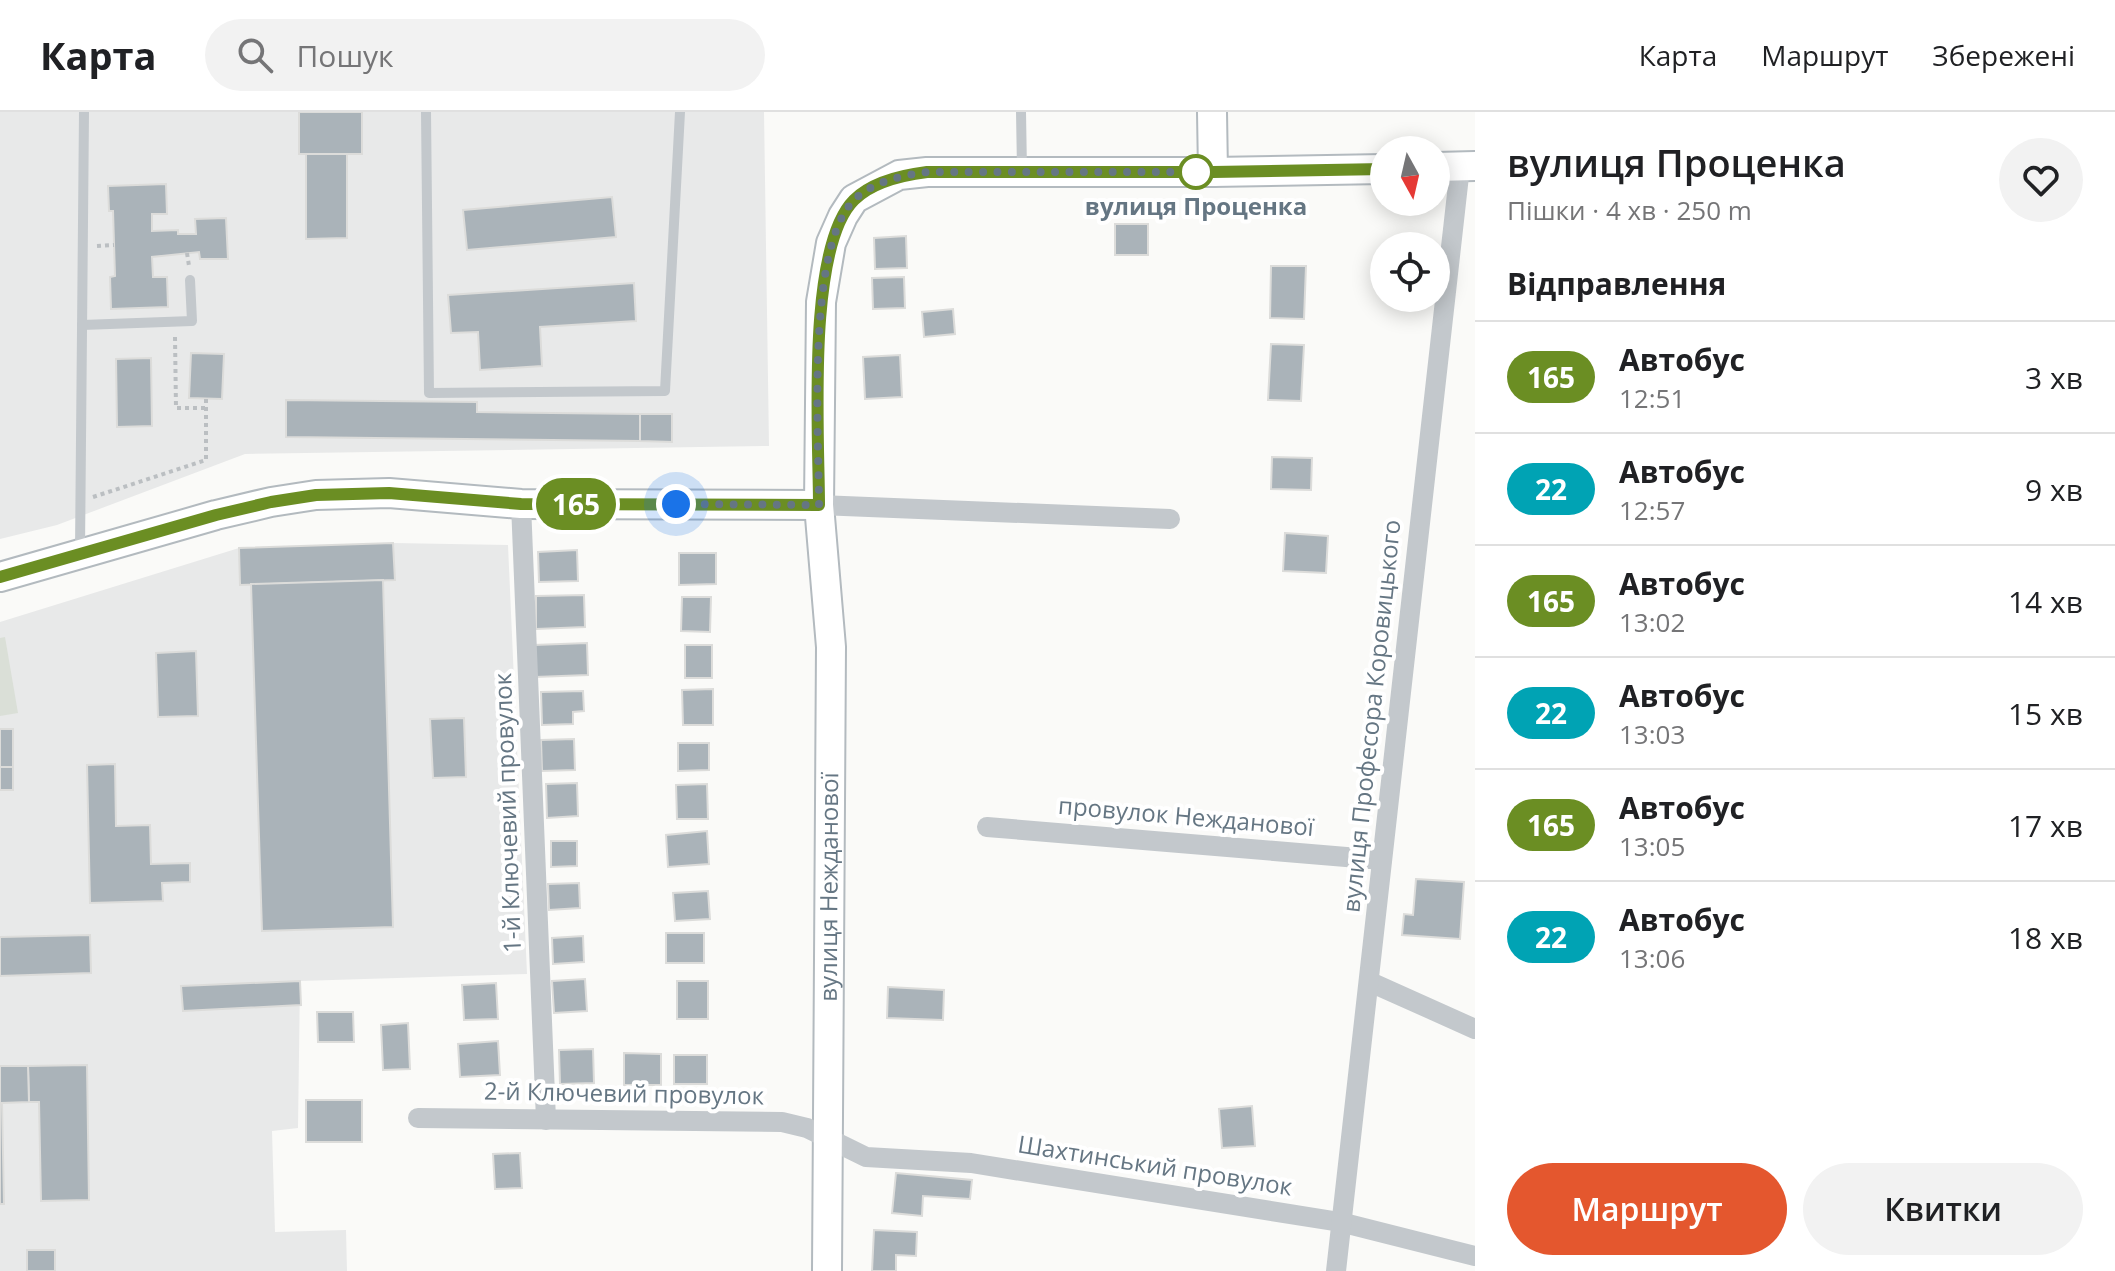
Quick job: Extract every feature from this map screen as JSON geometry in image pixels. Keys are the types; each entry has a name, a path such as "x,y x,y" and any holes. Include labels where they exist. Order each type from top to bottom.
{"street":[{"path":"1212,112 1213,172"},
{"name":"вулиця Професора Коровицького","path":"1336,1271 1457,167"},
{"name":"вулиця Нежданової","path":"827,1271 831,647 819,505 821,302 831,243 843,216 854,199 899,175 927,172 1370,169"},
{"path":"0,577 230,512 316,495 389,493 521,504 819,505 1170,519"},
{"name":"1-й Ключевий провулок","path":"521,504 546,1120"},
{"name":"провулок Нежданової","path":"987,827 1382,860"},
{"path":"1370,982 1475,1029"},
{"name":"2-й Ключевий провулок","path":"418,1118 782,1122 796,1124 826,1139"},
{"name":"Шахтинський провулок","path":"826,1139 866,1157 971,1163 1340,1222 1475,1256"}],"lane":[{"path":"80,552 84,112"},
{"path":"426,112 429,393 665,391 680,112"},
{"path":"1021,112 1022,172"},
{"path":"82,325 192,321 190,280"}],"path":[{"path":"175,331 176,408 206,408"},
{"path":"80,501 206,460 206,398"}],"shaded area":[{"path":"0,112 764,112 769,446 245,454 57,525 0,539"},
{"path":"393,543 508,545 527,974 300,981 298,1128 272,1131 275,1232 346,1230 347,1271 0,1271 0,622 239,548"},
{"path":"5,637 18,713 0,716 0,638"}],"building":[{"path":"299,112 362,112 362,154 299,154"},
{"path":"306,154 347,154 347,238 306,239"},
{"path":"166,184 167,214 152,214 152,231 178,230 178,234 196,234 195,219 226,218 228,259 200,259 199,252 152,257 153,277 167,277 168,307 111,309 110,277 115,276 113,211 109,211 108,186"},
{"path":"612,197 616,237 467,250 463,210"},
{"path":"1115,224 1148,224 1148,255 1115,255"},
{"path":"906,236 907,268 875,269 874,238"},
{"path":"1271,266 1306,266 1304,319 1270,318"},
{"path":"904,277 905,308 873,309 872,278"},
{"path":"634,283 636,321 540,327 542,366 480,370 478,332 451,333 448,295"},
{"path":"953,309 955,334 924,337 922,312"},
{"path":"1271,344 1304,345 1301,401 1268,400"},
{"path":"191,353 224,354 222,399 189,398"},
{"path":"900,355 902,397 865,399 863,357"},
{"path":"151,358 152,426 117,427 116,359"},
{"path":"286,400 477,402 477,412 640,414 640,441 286,437"},
{"path":"640,414 672,414 672,442 640,441"},
{"path":"1272,457 1312,458 1311,490 1271,489"},
{"path":"1285,533 1328,536 1326,573 1283,571"},
{"path":"393,543 395,580 240,585 239,548"},
{"path":"577,550 578,581 539,582 538,552"},
{"path":"679,553 716,553 716,584 679,585"},
{"path":"383,580 393,927 262,931 251,584"},
{"path":"584,595 585,627 536,629 536,596"},
{"path":"682,597 711,597 710,632 681,631"},
{"path":"587,643 588,675 535,677 534,645"},
{"path":"685,645 712,645 712,678 685,678"},
{"path":"196,651 198,716 158,717 156,653"},
{"path":"713,689 713,725 683,725 682,690"},
{"path":"583,691 584,711 573,712 573,724 542,725 541,692"},
{"path":"464,718 466,777 433,778 430,719"},
{"path":"0,729 13,729 13,767 0,767"},
{"path":"574,739 575,770 542,771 541,740"},
{"path":"678,743 709,743 709,770 678,771"},
{"path":"115,764 116,826 150,825 151,864 190,863 190,882 162,883 163,901 90,903 87,765"},
{"path":"0,767 13,767 13,790 0,790"},
{"path":"577,783 578,816 547,818 546,784"},
{"path":"707,784 708,819 677,819 676,785"},
{"path":"707,831 709,864 668,867 666,835"},
{"path":"551,841 577,841 577,866 551,867"},
{"path":"1416,879 1464,882 1460,939 1402,935 1404,914 1413,915"},
{"path":"579,883 580,908 549,910 548,884"},
{"path":"708,891 710,919 675,921 673,893"},
{"path":"666,933 704,933 704,963 666,963"},
{"path":"90,935 91,973 0,976 0,937"},
{"path":"583,936 584,962 553,964 552,938"},
{"path":"585,979 587,1011 554,1013 552,981"},
{"path":"300,981 301,1005 183,1011 181,986"},
{"path":"677,981 708,981 708,1019 677,1019"},
{"path":"496,983 498,1019 464,1020 462,985"},
{"path":"888,987 944,990 943,1020 887,1018"},
{"path":"317,1012 353,1012 354,1042 318,1042"},
{"path":"408,1023 410,1069 383,1070 381,1025"},
{"path":"498,1041 500,1075 460,1077 458,1044"},
{"path":"593,1049 594,1083 560,1084 559,1050"},
{"path":"624,1053 661,1054 661,1085 624,1085"},
{"path":"674,1055 707,1055 707,1084 674,1084"},
{"path":"87,1065 89,1200 41,1201 39,1102 29,1102 28,1066"},
{"path":"0,1066 28,1066 29,1102 2,1103 4,1204 0,1204"},
{"path":"306,1100 362,1100 362,1142 306,1142"},
{"path":"1252,1106 1255,1146 1222,1148 1219,1109"},
{"path":"520,1153 522,1188 495,1189 493,1154"},
{"path":"896,1173 972,1180 970,1199 923,1196 922,1216 892,1213"},
{"path":"874,1230 917,1232 916,1256 896,1255 896,1271 872,1271"},
{"path":"27,1250 55,1250 55,1271 27,1271"}],"bus line":[{"name":"165","path":"0,577 216,515 316,495 389,493 521,504 819,505 821,302 831,243 854,199 899,175 927,172 1370,169"}],"place":[{"name":"вулиця Проценка","path":"1196,172"}],"route":[{"path":"676,504 819,505 821,302 831,243 854,199 899,175 927,172 1196,172"}]}
